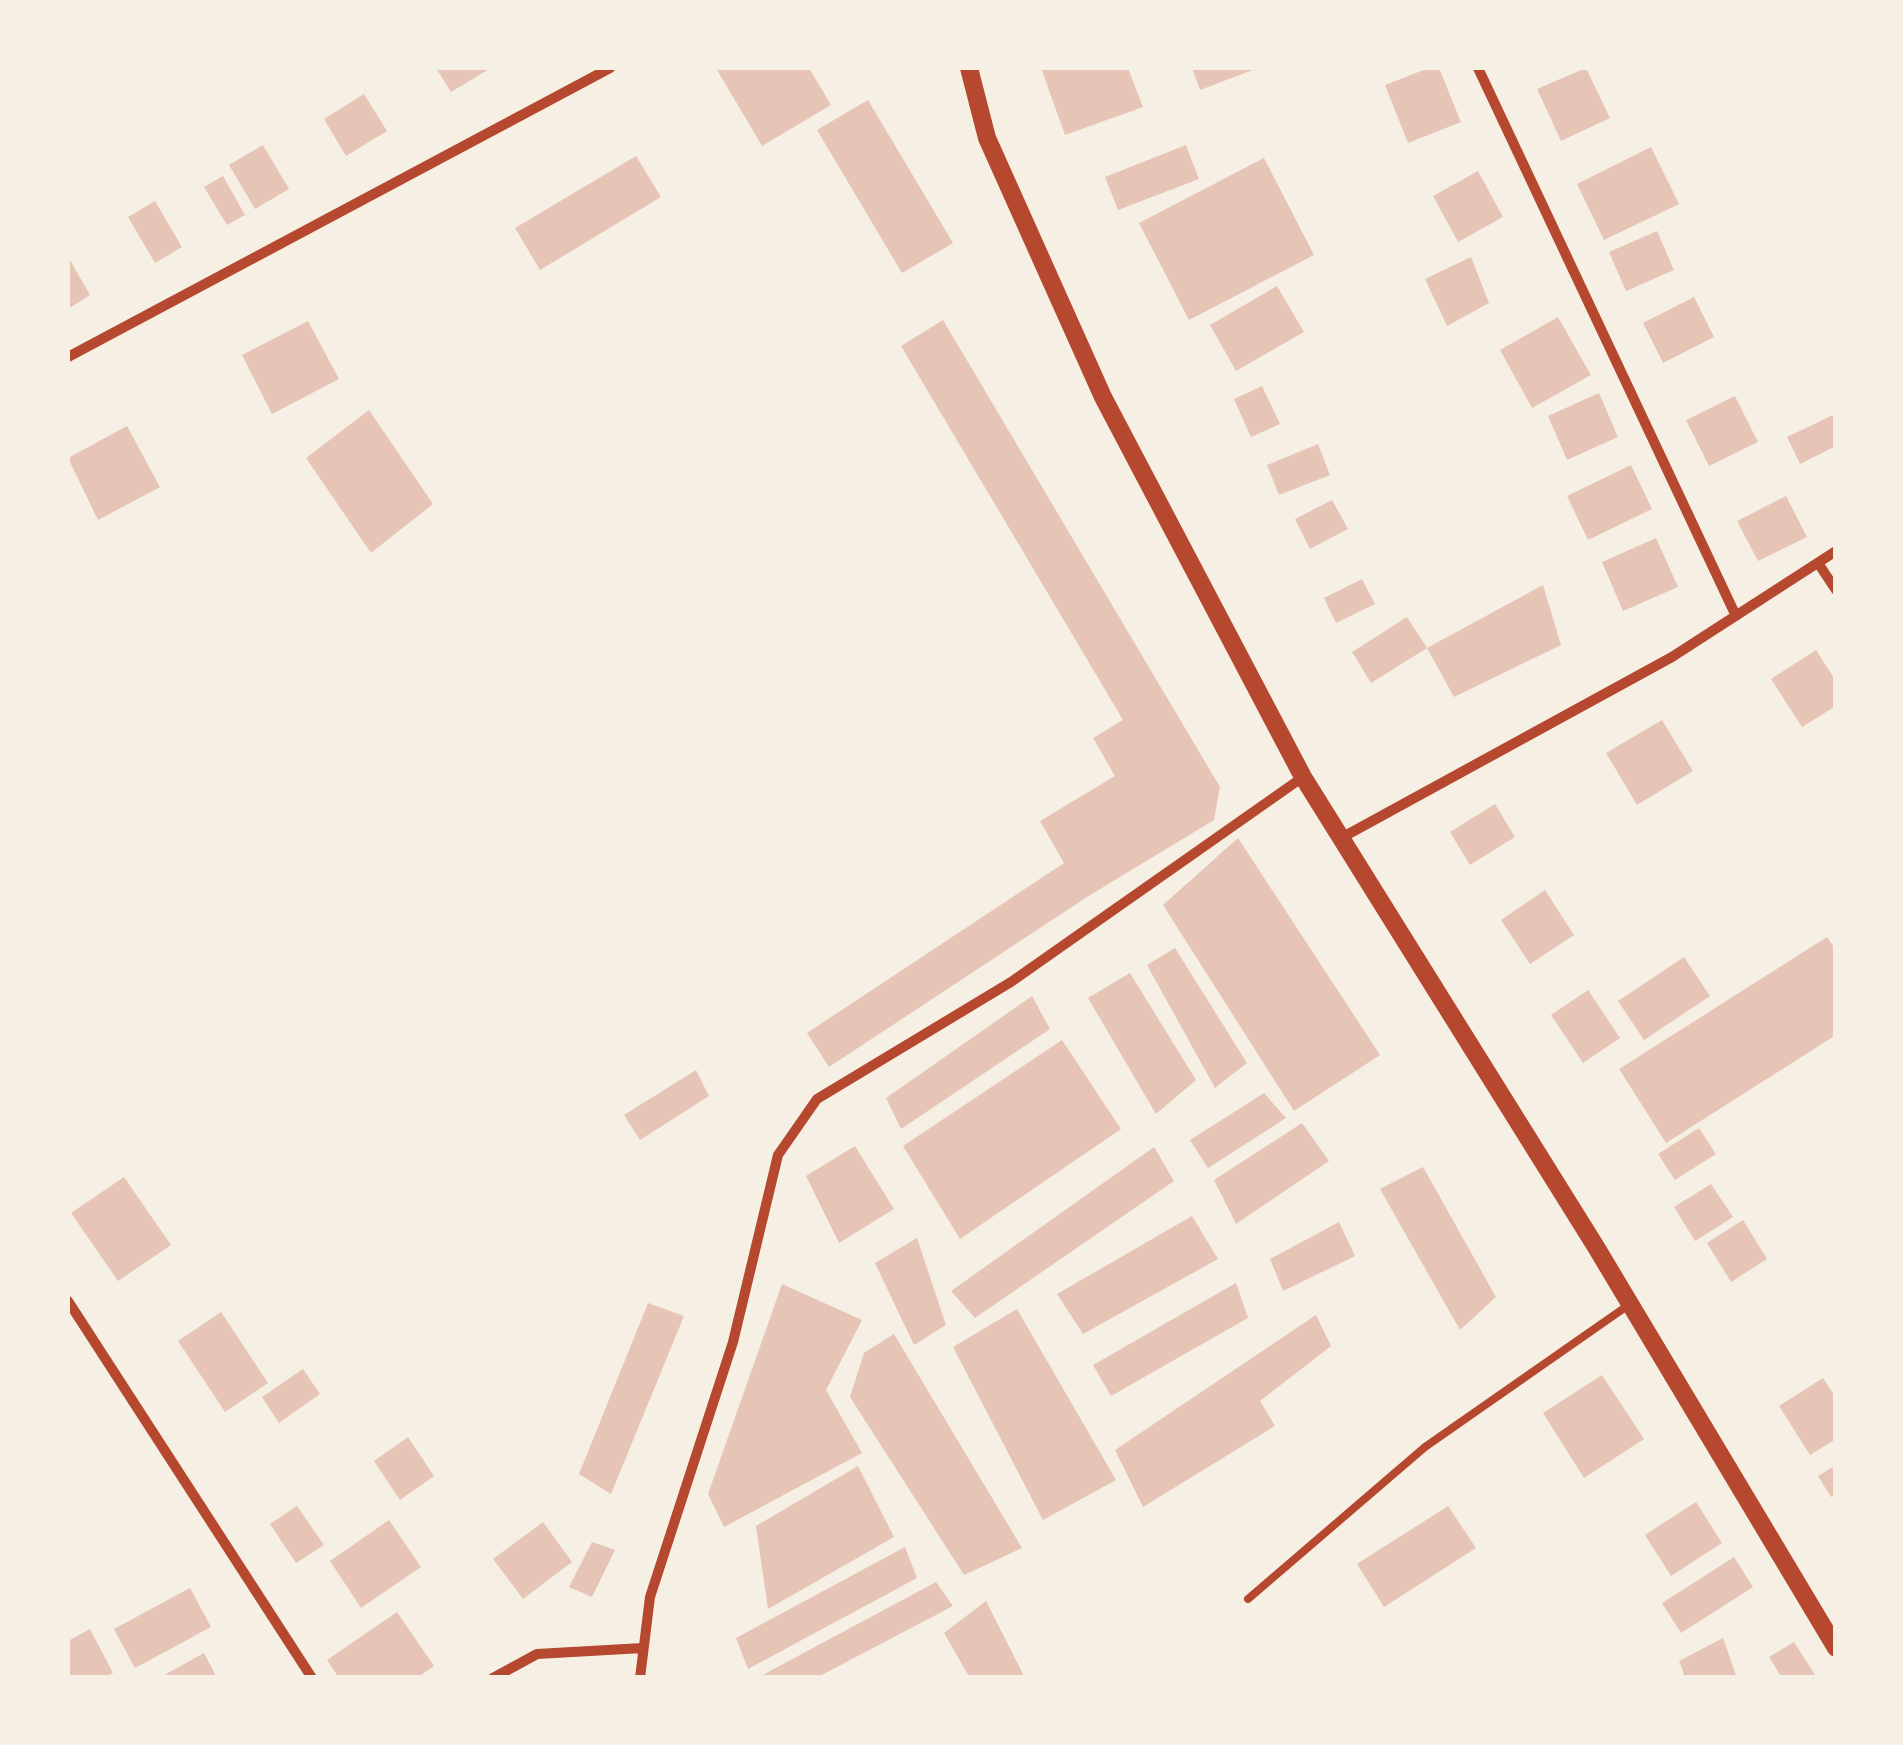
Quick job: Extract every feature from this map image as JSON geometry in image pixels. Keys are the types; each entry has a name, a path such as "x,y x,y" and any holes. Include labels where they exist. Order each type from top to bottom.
{"street":[{"path":"68,357 610,68"},
{"path":"969,68 987,138 1103,397 1302,777 1343,836 1630,1304 1836,1648"},
{"path":"1478,68 1736,616"},
{"path":"1343,836 1672,657 1836,551"},
{"path":"1818,563 1836,590"},
{"path":"640,1678 650,1596 732,1342 778,1155 817,1099 1011,982 1302,777"},
{"path":"68,1300 312,1678"},
{"path":"493,1678 537,1654 643,1648"}],"lane":[{"path":"1248,1599 1426,1447 1630,1304"}],"building":[{"path":"436,68 491,68 451,92"},
{"path":"716,68 809,68 831,105 762,146"},
{"path":"1041,68 1128,68 1143,107 1065,135"},
{"path":"1192,68 1258,68 1200,90"},
{"path":"1429,68 1439,68 1461,122 1408,143 1385,85"},
{"path":"1586,68 1610,118 1561,141 1537,89"},
{"path":"364,94 387,131 346,156 324,119"},
{"path":"868,100 953,243 902,273 817,130"},
{"path":"263,145 289,189 255,209 229,165"},
{"path":"1186,145 1199,179 1118,210 1105,177"},
{"path":"1651,147 1679,204 1604,240 1577,184"},
{"path":"636,156 661,197 540,270 515,228"},
{"path":"1264,158 1314,255 1189,320 1139,223"},
{"path":"1478,171 1503,217 1458,242 1433,196"},
{"path":"223,176 245,215 227,225 204,187"},
{"path":"155,201 182,247 155,263 128,217"},
{"path":"1657,231 1674,270 1626,291 1609,252"},
{"path":"1471,257 1489,303 1447,326 1425,279"},
{"path":"68,261 90,295 68,309"},
{"path":"1277,286 1304,332 1236,371 1210,325"},
{"path":"1694,297 1714,337 1663,363 1643,323"},
{"path":"1558,317 1591,375 1532,408 1500,350"},
{"path":"943,320 1220,787 1214,820 1087,897 829,1067 807,1033 1064,863 1040,821 1115,776 1093,738 1123,720 901,346"},
{"path":"308,321 339,379 272,414 242,355"},
{"path":"1262,386 1280,424 1251,437 1234,399"},
{"path":"1599,393 1618,437 1567,460 1548,416"},
{"path":"1735,396 1758,442 1709,466 1686,420"},
{"path":"369,410 433,504 371,553 306,458"},
{"path":"1833,415 1836,446 1800,464 1787,437"},
{"path":"127,426 160,487 98,520 68,458"},
{"path":"1318,444 1330,475 1279,495 1267,465"},
{"path":"1631,465 1652,509 1588,540 1567,496"},
{"path":"1786,496 1807,537 1758,561 1737,521"},
{"path":"1332,500 1348,529 1310,549 1295,519"},
{"path":"1656,538 1678,587 1623,611 1602,562"},
{"path":"1362,579 1375,604 1336,623 1324,598"},
{"path":"1543,585 1561,645 1454,697 1427,648"},
{"path":"1407,617 1427,648 1371,683 1352,652"},
{"path":"1816,650 1836,681 1836,706 1802,727 1771,679"},
{"path":"1662,720 1693,771 1637,805 1606,753"},
{"path":"1495,804 1515,837 1470,865 1450,832"},
{"path":"1238,838 1380,1055 1294,1111 1163,905"},
{"path":"1545,890 1574,935 1530,964 1501,920"},
{"path":"1827,937 1836,950 1836,1035 1666,1143 1619,1069"},
{"path":"1175,948 1247,1063 1215,1088 1147,965"},
{"path":"1684,957 1710,996 1644,1040 1618,1001"},
{"path":"1130,973 1196,1080 1156,1114 1088,998"},
{"path":"1588,990 1620,1038 1583,1063 1551,1015"},
{"path":"1032,996 1050,1029 901,1129 886,1098"},
{"path":"1062,1040 1121,1129 960,1239 903,1146"},
{"path":"696,1070 709,1096 640,1140 624,1115"},
{"path":"1264,1093 1286,1118 1208,1168 1190,1140"},
{"path":"1302,1123 1329,1161 1236,1224 1214,1180"},
{"path":"1699,1128 1716,1154 1675,1180 1658,1154"},
{"path":"855,1146 894,1209 839,1243 806,1176"},
{"path":"1154,1147 1174,1181 975,1318 951,1291"},
{"path":"1423,1167 1496,1297 1460,1330 1380,1189"},
{"path":"124,1177 171,1245 118,1281 71,1213"},
{"path":"1711,1184 1733,1217 1695,1241 1674,1207"},
{"path":"1192,1216 1218,1259 1083,1334 1057,1294"},
{"path":"1743,1220 1767,1259 1731,1282 1707,1243"},
{"path":"1339,1222 1355,1256 1283,1291 1270,1259"},
{"path":"917,1238 946,1325 914,1345 875,1263"},
{"path":"1236,1283 1248,1318 1111,1396 1093,1365"},
{"path":"782,1284 862,1320 826,1390 862,1453 724,1527 708,1494"},
{"path":"648,1303 684,1316 611,1494 579,1474"},
{"path":"1017,1309 1116,1480 1043,1520 953,1347"},
{"path":"221,1312 268,1383 225,1412 178,1341"},
{"path":"1316,1315 1331,1346 1260,1401 1275,1426 1143,1507 1115,1450"},
{"path":"894,1334 1022,1548 964,1575 850,1397 864,1353"},
{"path":"303,1369 320,1394 279,1423 262,1397"},
{"path":"1602,1375 1644,1439 1584,1478 1543,1413"},
{"path":"1823,1378 1836,1398 1836,1439 1810,1455 1779,1406"},
{"path":"408,1437 434,1476 400,1500 374,1461"},
{"path":"1836,1465 1836,1494 1831,1497 1818,1476"},
{"path":"858,1466 894,1537 768,1609 756,1526"},
{"path":"1696,1502 1722,1543 1671,1576 1645,1535"},
{"path":"297,1506 324,1545 296,1563 270,1524"},
{"path":"1448,1506 1476,1548 1384,1607 1357,1564"},
{"path":"389,1520 421,1567 361,1608 330,1561"},
{"path":"543,1522 572,1562 523,1599 493,1559"},
{"path":"592,1542 615,1550 592,1597 569,1587"},
{"path":"905,1547 917,1578 748,1669 736,1638"},
{"path":"1734,1557 1753,1587 1681,1633 1662,1603"},
{"path":"936,1582 953,1606 816,1678 757,1678"},
{"path":"190,1588 211,1627 135,1668 114,1629"},
{"path":"986,1601 1025,1678 970,1678 944,1633"},
{"path":"397,1612 434,1666 417,1678 339,1678 327,1660"},
{"path":"90,1629 113,1673 104,1678 68,1678 68,1641"},
{"path":"1723,1638 1737,1678 1678,1678 1684,1674 1679,1661"},
{"path":"1794,1642 1817,1678 1782,1678 1769,1657"},
{"path":"204,1653 217,1678 168,1678 166,1674"}]}
